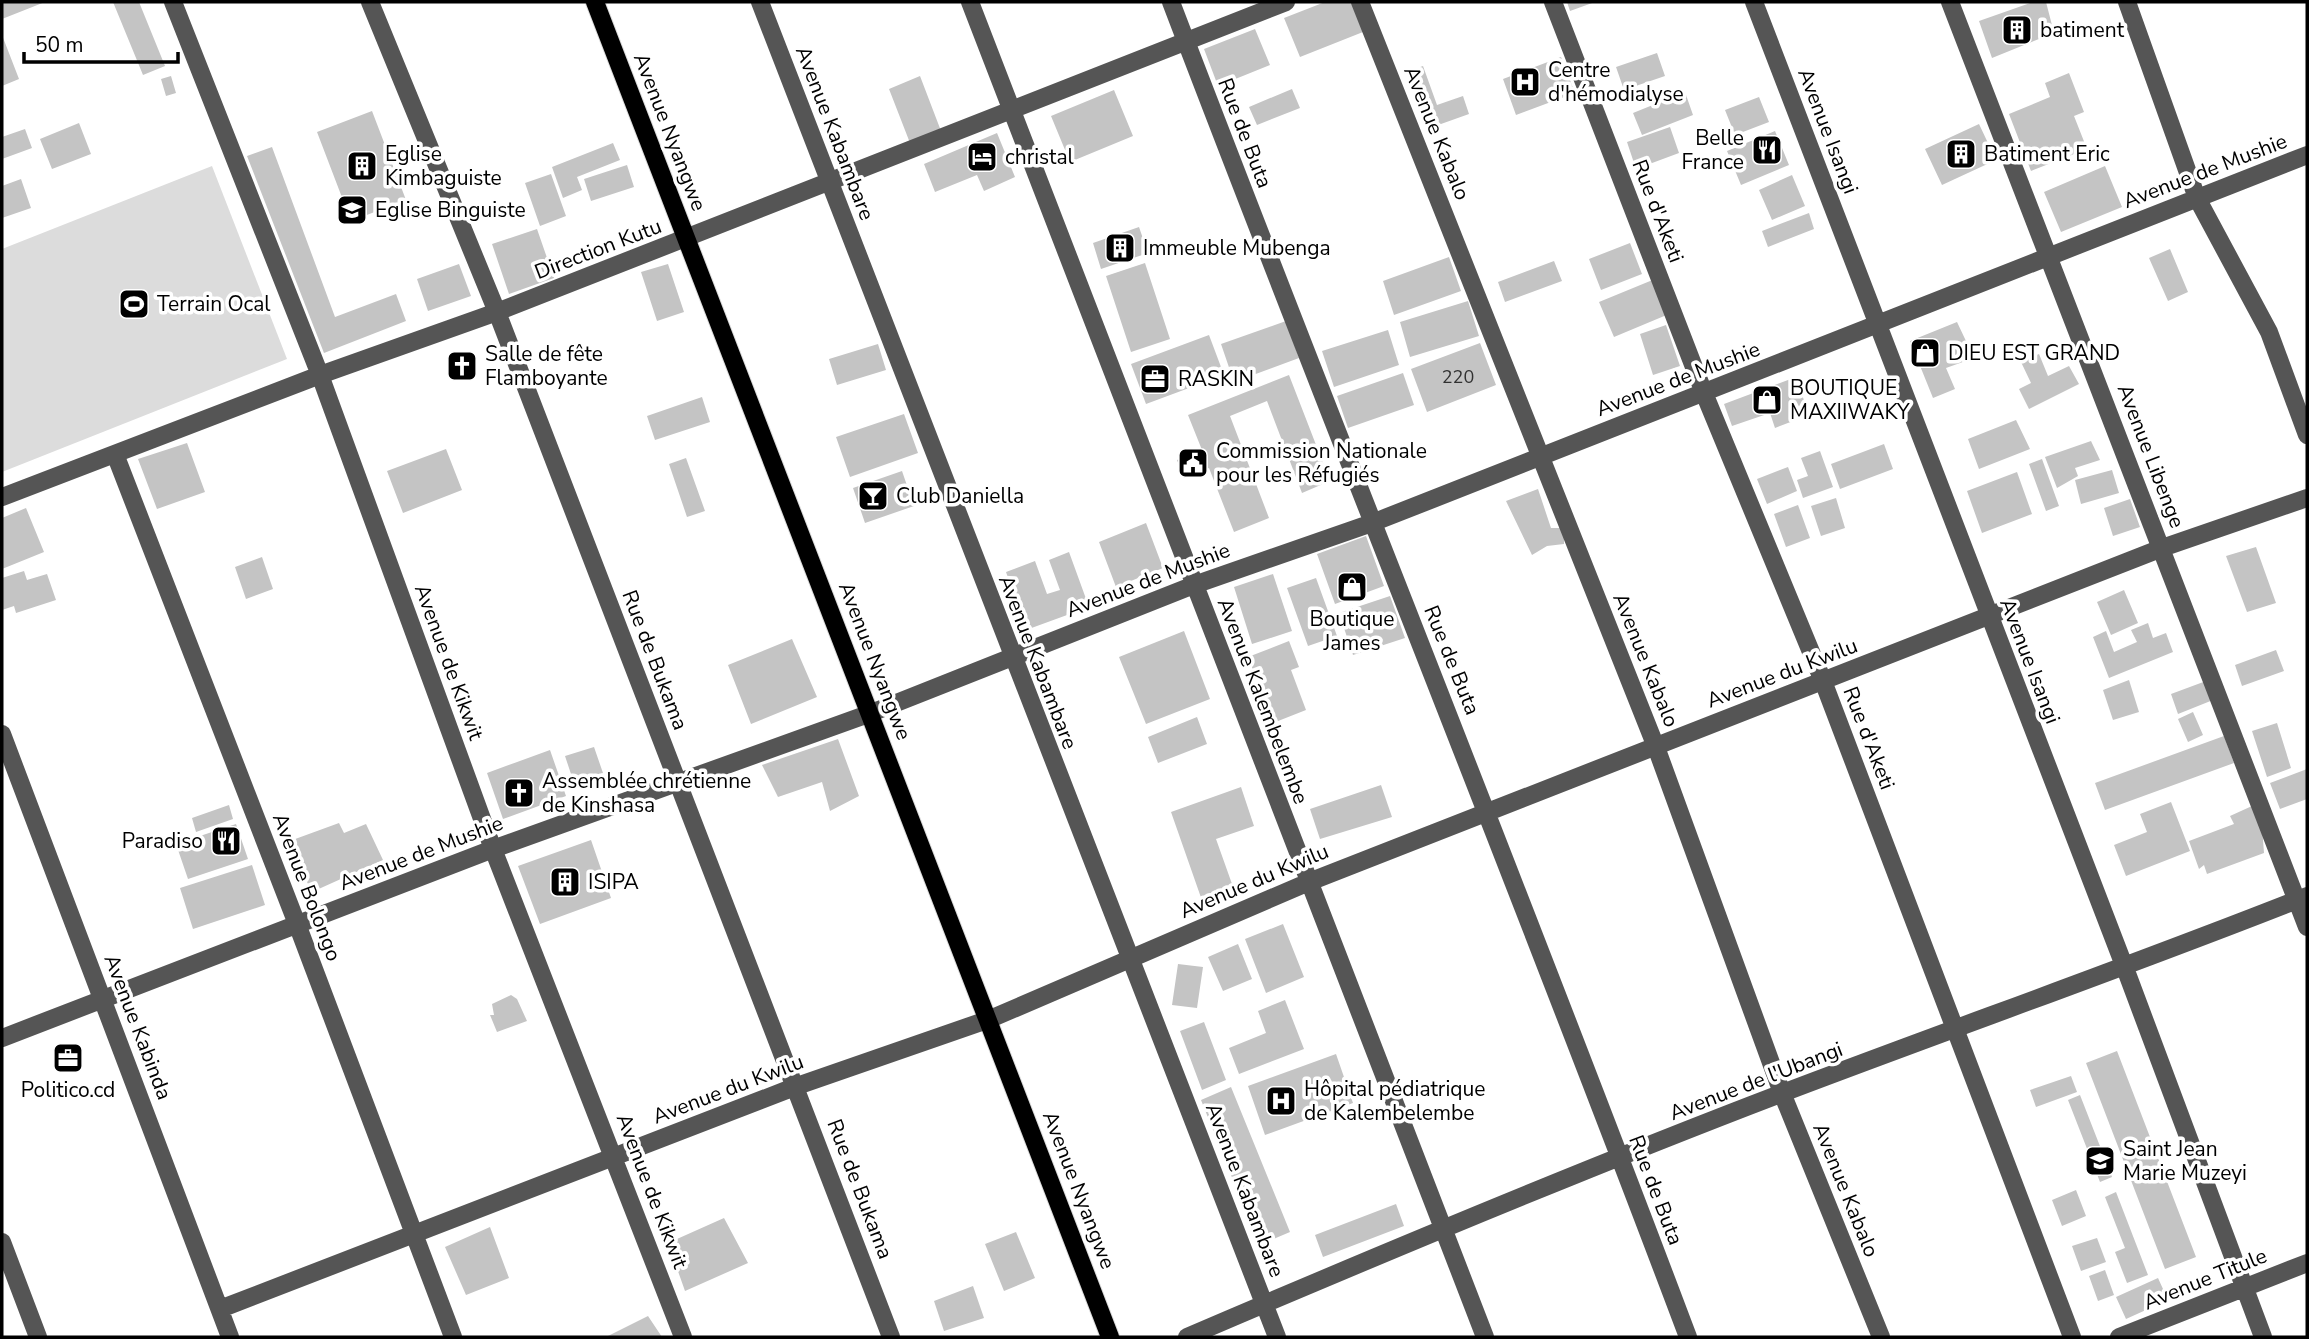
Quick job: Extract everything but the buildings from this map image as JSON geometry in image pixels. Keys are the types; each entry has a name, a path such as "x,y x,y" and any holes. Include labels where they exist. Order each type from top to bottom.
{"main road":[{"name":"Avenue Nyangwe","path":"595,2 990,1019 1110,1337"}],"street":[{"name":"Avenue de Kikwit","path":"173,2 320,375 493,849 615,1156 683,1337"},
{"name":"Rue de Bukama","path":"370,2 497,312 797,1086 891,1337"},
{"name":"Avenue Kabambare","path":"760,2 1011,658 1131,958 1277,1337"},
{"name":"Avenue Kalembelembe","path":"970,2 1485,1337"},
{"name":"Rue de Buta","path":"1171,2 1372,523 1488,811 1688,1337"},
{"name":"Direction Kutu","path":"2,497 830,184 1286,2"},
{"name":"Avenue Kabalo","path":"1360,2 1656,747 1782,1094 1881,1337"},
{"name":"Rue d'Aketi","path":"1553,2 1704,393 1823,681 2072,1337"},
{"name":"Avenue Isangi","path":"1754,2 2263,1337"},
{"name":"Avenue Libenge","path":"1950,2 2162,548 2302,898 2307,927"},
{"path":"2127,2 2197,198 2269,331 2307,435"},
{"name":"Avenue de Mushie","path":"2,1038 493,849 871,713 1194,585 1372,523 2307,155"},
{"name":"Avenue Bolongo","path":"115,454 297,923 453,1337"},
{"name":"Avenue du Kwilu","path":"220,1309 797,1086 990,1019 1309,882 1488,811 2162,548 2307,498"},
{"name":"Avenue Kabinda","path":"2,734 230,1337"},
{"name":"Avenue de l'Ubangi","path":"1187,1337 1443,1229 1782,1094 2124,968 2302,898"},
{"path":"2,1242 38,1337"},
{"name":"Avenue Titule","path":"2119,1337 2307,1263"}],"shaded area":[{"name":"Terrain Ocal","path":"212,166 287,359 2,472 2,249"}],"place":[{"name":"batiment","path":"2017,30"},
{"name":"Centre d'hémodialyse","path":"1525,82"},
{"name":"Belle France","path":"1767,150"},
{"name":"Batiment Eric","path":"1961,154"},
{"name":"christal","path":"982,157"},
{"name":"Eglise Kimbaguiste","path":"362,166"},
{"name":"Eglise Binguiste","path":"352,210"},
{"name":"Immeuble Mubenga","path":"1120,248"},
{"name":"Terrain Ocal","path":"134,304"},
{"name":"DIEU EST GRAND","path":"1925,353"},
{"name":"Salle de fête Flamboyante","path":"462,366"},
{"name":"RASKIN","path":"1155,379"},
{"name":"BOUTIQUE MAXIIWAKY","path":"1767,400"},
{"name":"Commission Nationale pour les Réfugiés","path":"1193,463"},
{"name":"Club Daniella","path":"873,496"},
{"name":"Boutique James","path":"1352,587"},
{"name":"Assemblée chrétienne de Kinshasa","path":"519,793"},
{"name":"Paradiso","path":"226,841"},
{"name":"ISIPA","path":"565,882"},
{"name":"Politico.cd","path":"68,1058"},
{"name":"Hôpital pédiatrique de Kalembelembe","path":"1281,1101"},
{"name":"Saint Jean Marie Muzeyi","path":"2100,1161"}]}
